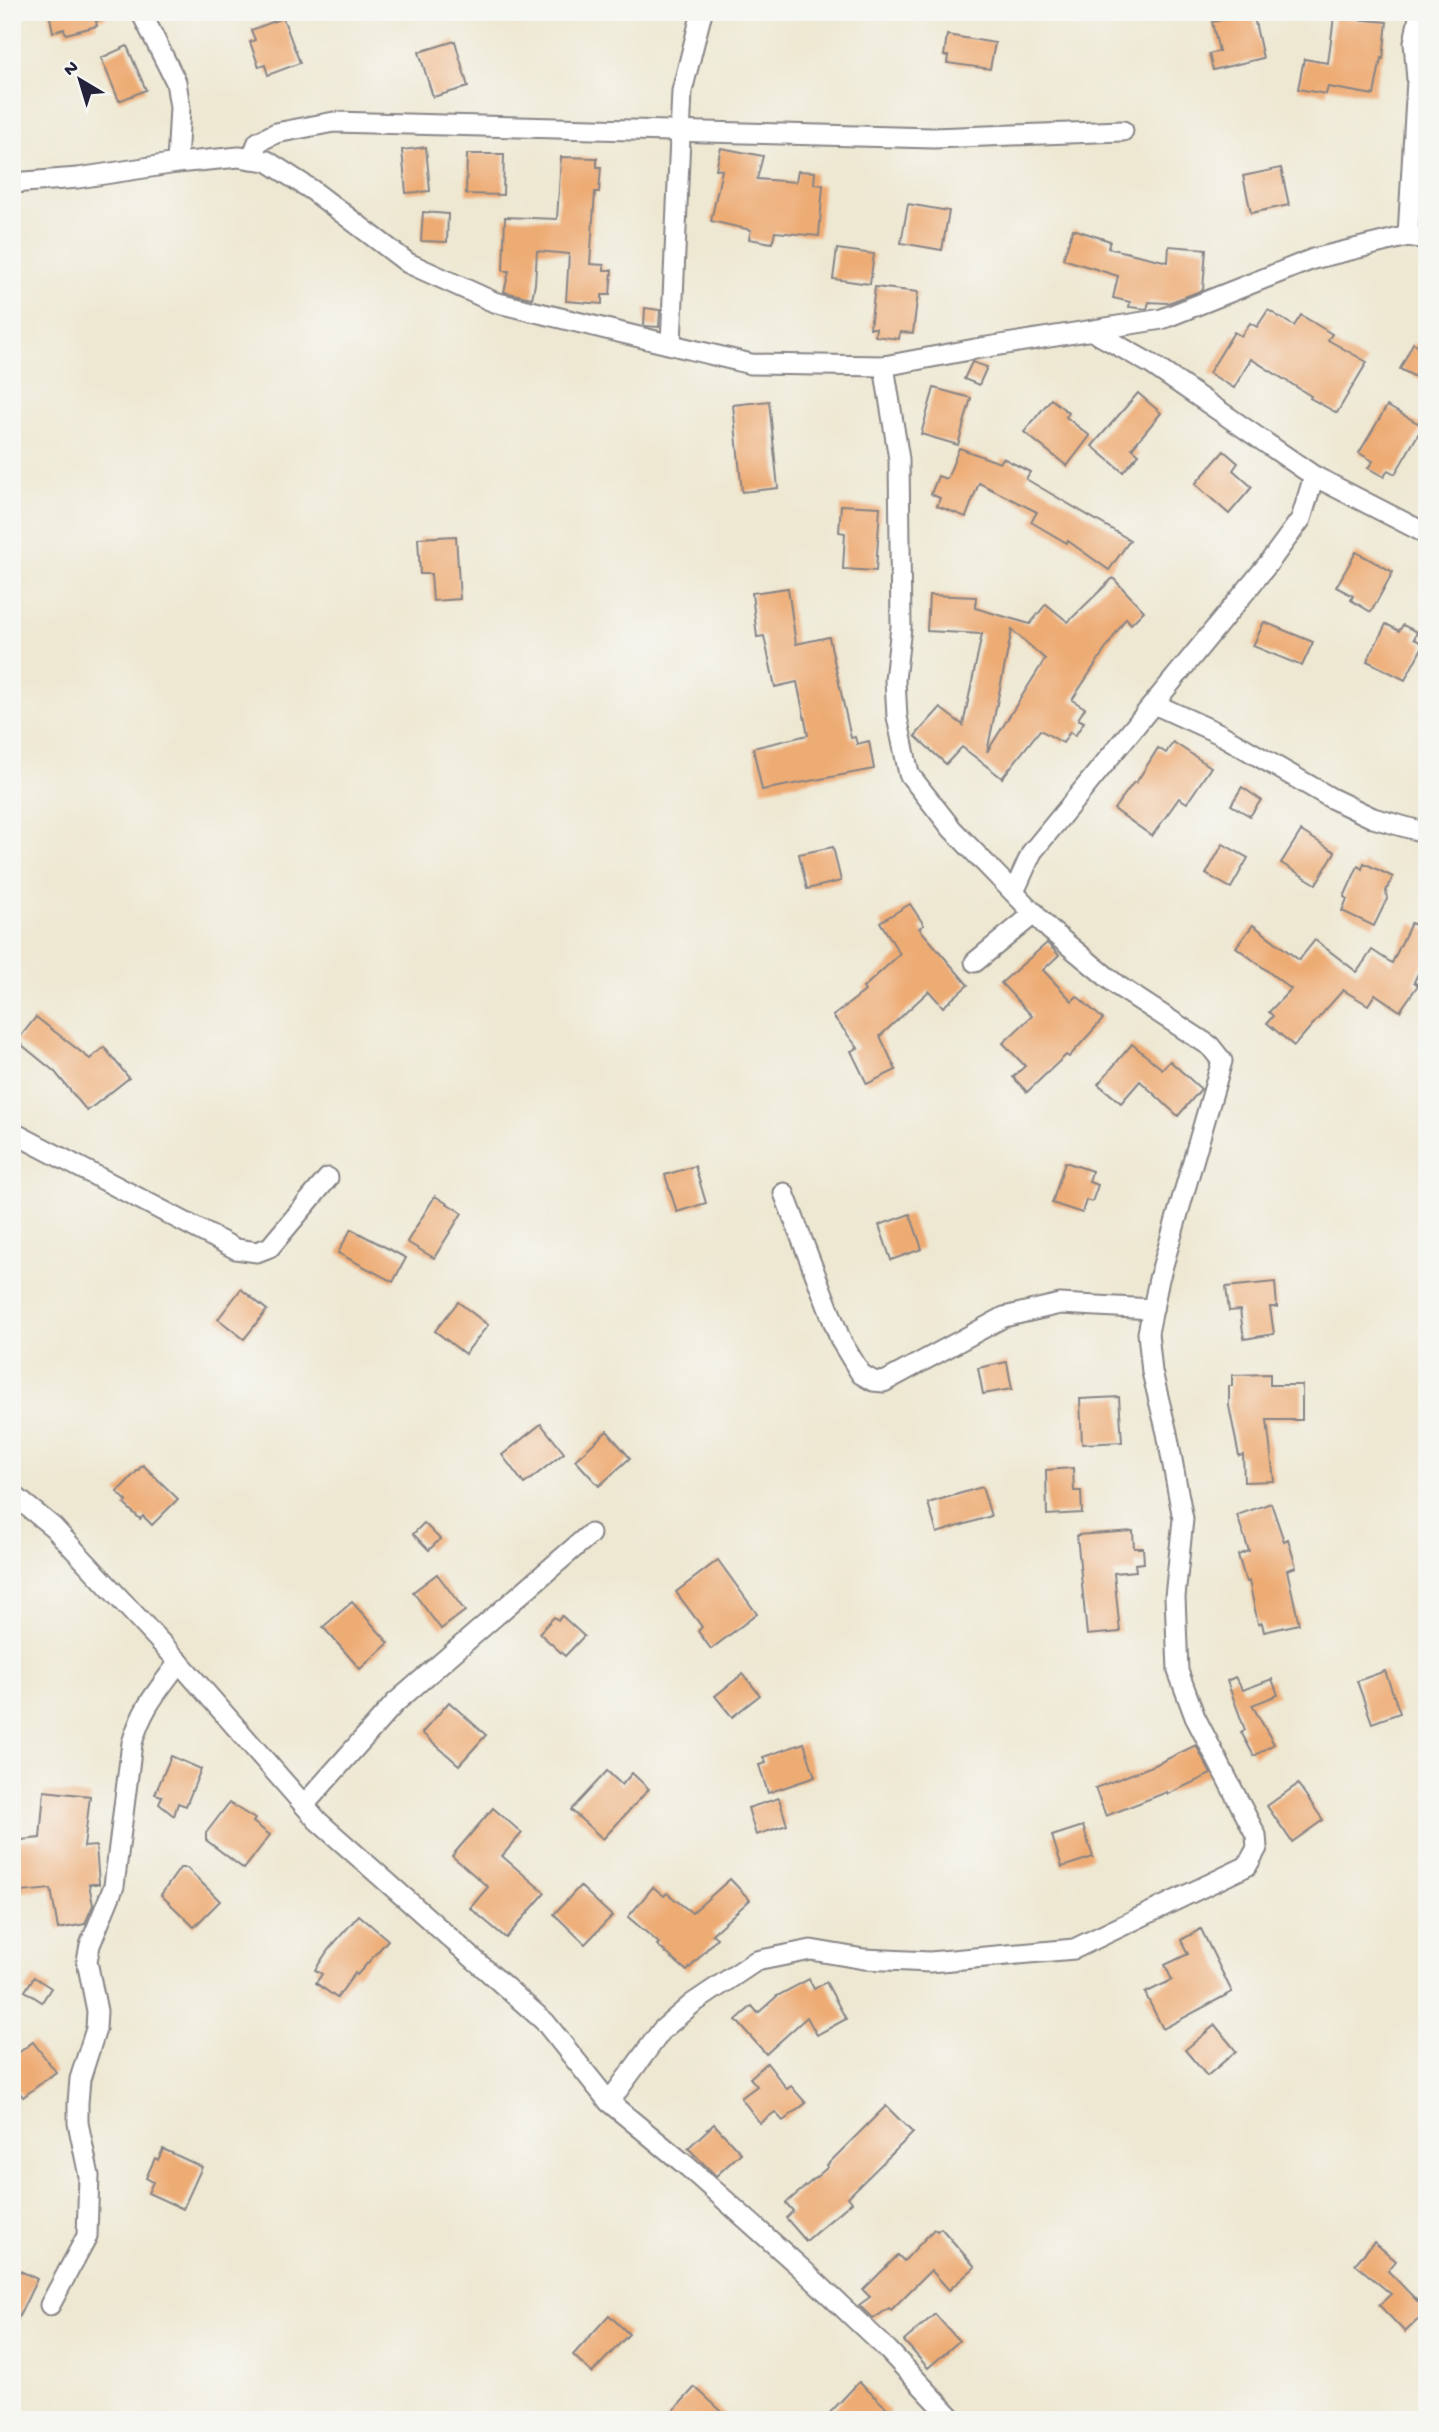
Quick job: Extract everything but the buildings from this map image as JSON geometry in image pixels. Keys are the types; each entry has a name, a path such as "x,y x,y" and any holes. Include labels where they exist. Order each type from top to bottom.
{"street":[{"path":"141,12 176,82 180,107 177,163"},
{"path":"671,344 682,92 702,12"},
{"path":"12,183 78,178 239,157 267,161 312,190 408,262 494,302 751,364 884,366 1162,319 1313,258 1418,238 1417,79 1413,41 1420,12"},
{"path":"251,159 258,142 276,133 334,122 933,138 1123,131"},
{"path":"1093,331 1151,364 1314,476 1427,534"},
{"path":"609,2102 662,2030 692,2004 756,1961 811,1950 864,1959 930,1962 1074,1949 1247,1866 1257,1848 1256,1835 1195,1717 1178,1671 1175,1597 1183,1519 1152,1372 1148,1333 1159,1279 1222,1061 1210,1046 1118,986 1050,930 952,829 909,774 897,717 895,680 901,628 900,459 884,366"},
{"path":"1014,892 1032,852 1268,565 1301,519 1314,476"},
{"path":"1154,704 1217,733 1331,799 1373,818 1427,833"},
{"path":"975,962 1035,914"},
{"path":"12,1132 236,1249 257,1252 270,1247 328,1178"},
{"path":"784,1193 841,1341 861,1374 873,1381 884,1382 1004,1317 1060,1304 1153,1309"},
{"path":"12,1494 53,1527 179,1662 318,1821 545,2022 609,2102 688,2167 801,2267 888,2350 954,2420"},
{"path":"304,1805 395,1703 590,1534"},
{"path":"50,2305 87,2236 89,2223 89,2176 78,2123 80,2079 96,2029 97,2011 87,1961 90,1945 114,1886 132,1743 138,1723 144,1709 179,1662"}]}
